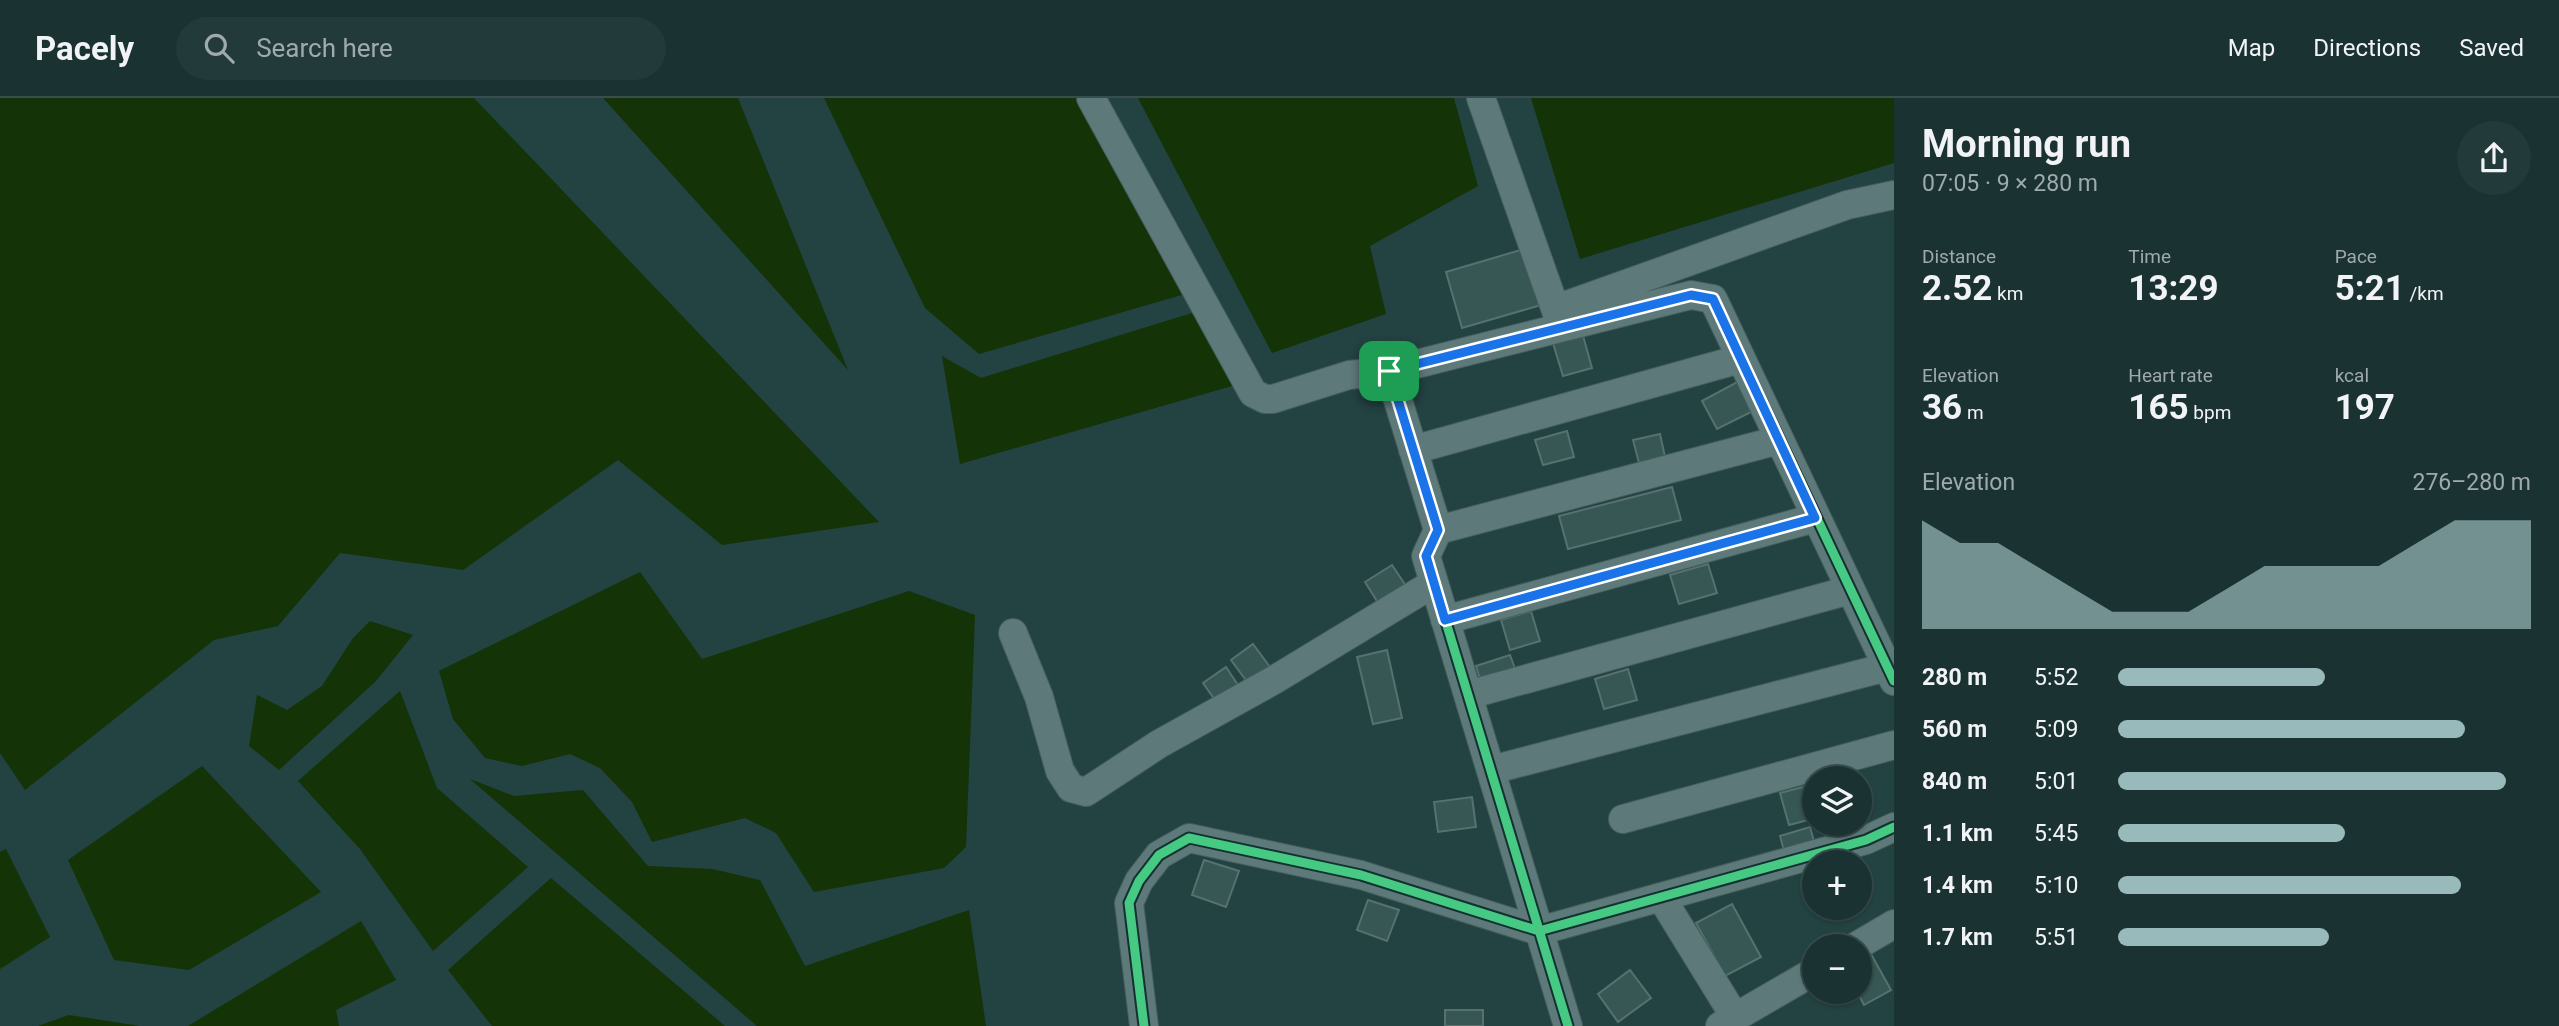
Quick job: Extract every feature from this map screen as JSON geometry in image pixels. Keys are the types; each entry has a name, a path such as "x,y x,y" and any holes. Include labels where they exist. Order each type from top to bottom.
{"street":[{"path":"1091,98 1253,393 1265,399 1273,399 1349,374 1389,371 1559,318 1847,205 1894,195"},
{"path":"1481,98 1559,318"},
{"path":"1491,771 1890,674 1713,299 1691,295 1559,318"},
{"path":"1413,450 1740,359"},
{"path":"1389,371 1438,530 1426,556 1568,1026"},
{"path":"1438,530 1779,440"},
{"path":"1445,620 1815,518"},
{"path":"1013,633 1039,697 1060,771 1071,788 1086,792 1159,744 1274,680 1434,583"},
{"path":"1468,695 1850,590"},
{"path":"1623,819 1894,745"},
{"path":"1144,1026 1129,903 1139,881 1159,855 1189,838 1361,876 1539,931 1866,840 1894,827"},
{"path":"1661,897 1728,1021 1802,978"},
{"path":"1872,937 1894,924"}],"shaded area":[{"path":"0,98 474,98 879,522 722,545 618,460 463,570 340,553 278,626 214,640 25,790 0,753"},
{"path":"603,98 738,98 848,370"},
{"path":"824,98 1084,98 1185,294 979,354 925,308"},
{"path":"1138,98 1454,98 1478,186 1370,246 1386,314 1272,353"},
{"path":"1531,98 1894,98 1894,163 1580,259"},
{"path":"1205,309 1239,384 960,464 942,356 981,378"},
{"path":"640,572 702,659 909,591 975,615 966,847 944,868 814,892 776,833 745,818 652,842 632,802 600,768 570,754 522,766 485,758 453,719 439,671"},
{"path":"370,621 413,635 376,681 279,770 249,746 257,695 287,710 322,686 353,638"},
{"path":"400,691 437,788 528,867 433,951 360,849 298,781"},
{"path":"202,766 321,892 189,970 114,960 68,860"},
{"path":"470,779 514,796 583,790 648,866 712,869 760,880 805,966 969,910 986,1026 757,1026"},
{"path":"6,849 50,937 0,969 0,852"},
{"path":"551,878 725,1026 492,1026 448,970"},
{"path":"361,921 396,980 336,1010 339,1026 188,1026"},
{"path":"69,1015 140,1026 38,1026"}],"building":[{"path":"1524,249 1541,305 1462,328 1446,272"},
{"path":"1582,332 1592,368 1563,376 1552,340"},
{"path":"1739,381 1755,410 1717,429 1702,401"},
{"path":"1567,431 1574,457 1543,465 1535,440"},
{"path":"1660,434 1665,457 1639,463 1633,440"},
{"path":"1672,487 1681,520 1568,549 1559,516"},
{"path":"1708,564 1717,593 1679,604 1670,575"},
{"path":"1392,565 1408,589 1380,606 1365,582"},
{"path":"1531,611 1540,641 1510,650 1501,620"},
{"path":"1253,644 1270,667 1248,683 1231,660"},
{"path":"1387,650 1402,718 1373,724 1357,657"},
{"path":"1510,655 1517,674 1482,685 1476,666"},
{"path":"1226,667 1240,688 1217,703 1203,683"},
{"path":"1628,669 1637,700 1604,709 1595,679"},
{"path":"1802,787 1802,822 1789,825 1780,793"},
{"path":"1472,797 1476,827 1438,832 1434,802"},
{"path":"1802,829 1802,836 1812,836 1816,849 1802,850 1802,853 1786,858 1780,836"},
{"path":"1204,860 1239,871 1226,907 1192,895"},
{"path":"1368,900 1399,910 1387,941 1357,930"},
{"path":"1732,904 1761,957 1725,976 1696,923"},
{"path":"1872,956 1891,990 1872,1001"},
{"path":"1630,970 1651,998 1618,1022 1598,994"},
{"path":"1445,1010 1483,1010 1483,1026 1445,1026"}],"cycle path":[{"path":"1568,1026 1426,556 1438,530 1389,371 1691,295 1713,299 1894,681"},
{"path":"1144,1026 1129,903 1139,881 1159,855 1189,838 1361,875 1539,931 1866,840 1894,827"}],"route":[{"path":"1691,295 1706,296 1713,299 1815,518 1445,620 1426,556 1438,530 1389,371 1691,295"}]}
